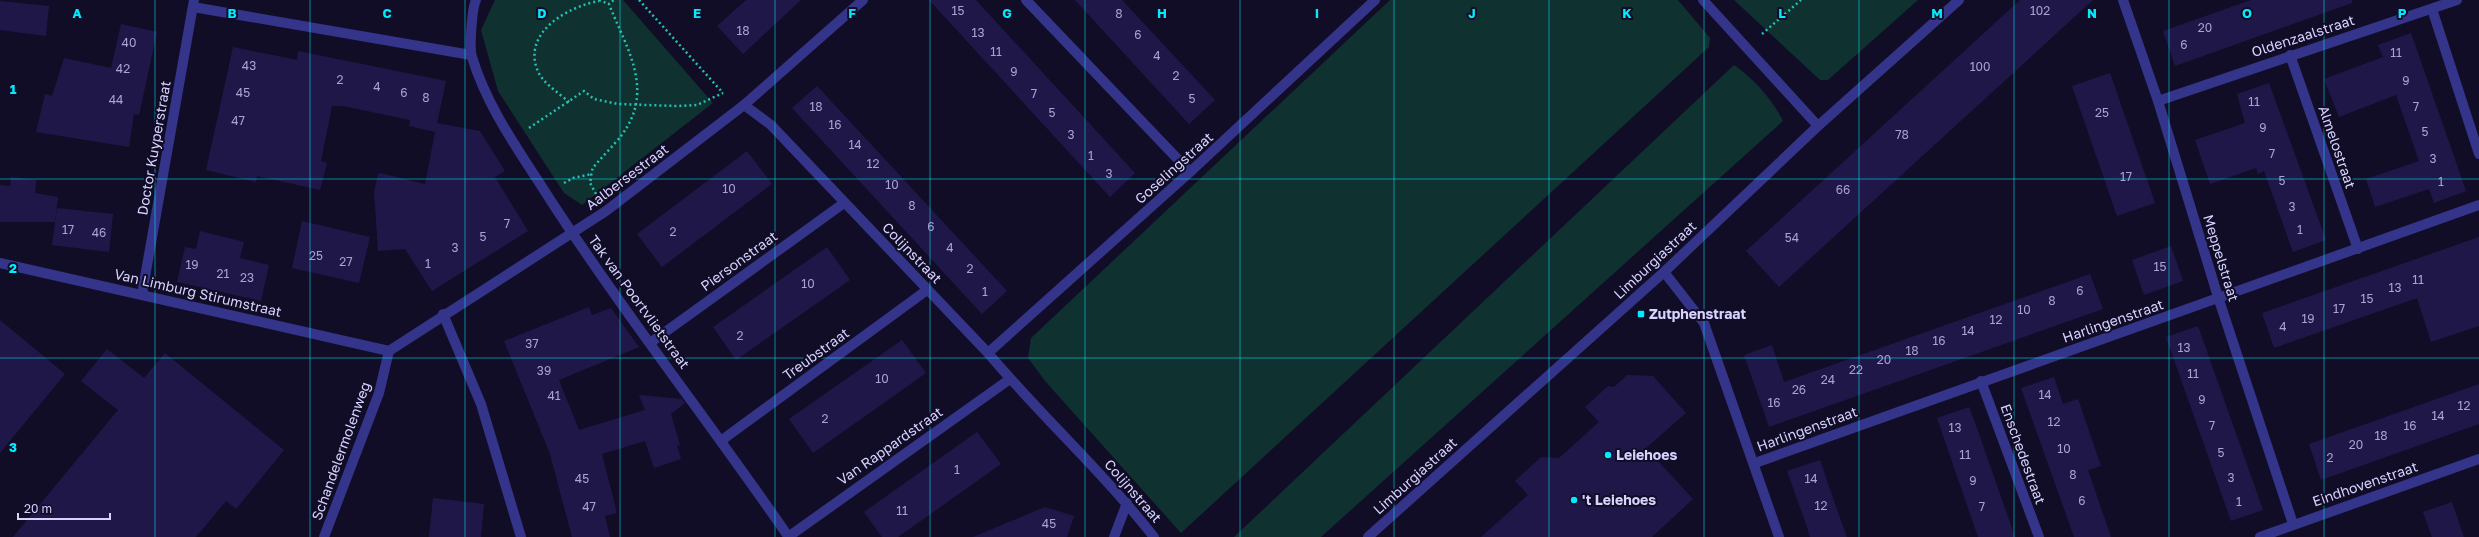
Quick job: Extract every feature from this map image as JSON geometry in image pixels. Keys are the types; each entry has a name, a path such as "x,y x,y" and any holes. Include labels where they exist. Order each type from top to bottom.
{"street":[{"path":"193,3 471,55 476,0"},
{"name":"Aalbersestraat","path":"389,351 443,314 573,234 606,211 744,105 863,0"},
{"path":"1026,0 1190,172"},
{"path":"1703,0 1818,126"},
{"name":"Limburgiastraat","path":"1368,537 1664,272 1818,126 1959,0"},
{"name":"Meppelstraat","path":"2123,0 2158,101 2219,300 2293,524"},
{"name":"Oldenzaalstraat","path":"2158,101 2290,55 2457,0"},
{"name":"Goselingstraat","path":"988,353 1190,172 1371,1"},
{"name":"Doctor Kuyperstraat","path":"142,294 193,3"},
{"path":"2432,9 2479,154"},
{"name":"Tak van Poortvlietstraat","path":"471,55 487,96 511,139 573,234 650,343 722,440 788,537"},
{"name":"Almelostraat","path":"2290,55 2358,249"},
{"name":"Colijnstraat","path":"744,105 771,125 988,353 1010,379 1127,503 1154,537"},
{"name":"Piersonstraat","path":"650,343 844,203"},
{"name":"Harlingenstraat","path":"1755,463 1981,381 2219,300 2479,206"},
{"name":"Van Limburg Stirumstraat","path":"0,263 389,351"},
{"path":"1664,272 1704,322 1755,463 1779,537"},
{"name":"Treubstraat","path":"722,440 927,290"},
{"path":"443,314 481,404 521,537"},
{"name":"Schandelermolenweg","path":"324,537 380,393 389,351"},
{"name":"Van Rappardstraat","path":"788,537 1010,379"},
{"name":"Enschedestraat","path":"1981,381 2039,537"},
{"name":"Eindhovenstraat","path":"2260,537 2293,524 2478,462"},
{"path":"1114,537 1127,503"}],"path":[{"path":"609,4 614,0"},
{"path":"639,0 723,92 744,105"},
{"path":"1741,42 1764,33 1800,0"},
{"path":"569,102 548,84 537,69 535,49 543,32 565,13 586,3 599,1 609,4 630,50 636,68 638,88 635,105 623,133 593,168 590,183 606,211"},
{"path":"511,139 584,91 594,99 635,105 698,105 723,92"},
{"path":"547,194 573,178 592,174"}],"green space":[{"path":"495,0 623,0 713,103 582,205 564,193 498,91 481,30"},
{"path":"1390,0 1678,0 1710,38 1709,47 1181,533 1045,381 1028,358 1031,338"},
{"path":"1734,0 1918,0 1828,80 1820,80"},
{"path":"1734,65 1762,90 1774,105 1783,121 1321,537 1234,537"}],"building":[{"path":"746,0 801,0 743,54 717,26"},
{"path":"929,0 976,0 1135,173 1110,197"},
{"path":"1075,0 1122,0 1215,100 1189,124"},
{"path":"2020,0 2093,0 1779,287 1746,251"},
{"path":"2251,0 2352,0 2352,3 2175,66 2163,31"},
{"path":"0,1 49,6 46,36 0,30"},
{"path":"121,24 157,32 139,115 134,114 129,147 36,132 45,94 52,96 64,58 111,68"},
{"path":"2411,33 2466,191 2434,203 2429,189 2375,207 2366,179 2419,161 2396,95 2339,117 2324,79 2383,57 2378,45"},
{"path":"233,47 297,60 298,51 446,81 437,123 480,131 505,171 495,177 528,231 432,291 405,249 378,251 374,192 378,174 380,173 425,184 435,132 409,126 410,120 343,106 332,106 321,161 327,163 320,190 257,176 256,182 206,170"},
{"path":"2110,73 2155,203 2117,216 2072,86"},
{"path":"2269,83 2326,240 2293,252 2264,171 2258,174 2256,168 2210,184 2195,140 2245,123 2237,94"},
{"path":"817,86 1007,291 982,314 792,108"},
{"path":"747,151 772,184 662,267 637,234"},
{"path":"11,177 36,180 35,193 58,197 55,222 0,222 0,185 10,186"},
{"path":"57,208 113,214 109,252 52,245"},
{"path":"302,221 370,237 359,283 292,268"},
{"path":"200,231 244,242 240,258 269,265 261,301 177,282 185,247 196,249"},
{"path":"2479,237 2479,326 2431,342 2417,298 2274,348 2262,313"},
{"path":"2171,246 2183,281 2144,295 2132,260"},
{"path":"827,247 850,280 736,360 713,327"},
{"path":"2090,274 2103,309 1769,427 1744,355 1772,345 1784,382"},
{"path":"589,307 592,315 611,308 639,347 559,380 579,430 645,410 639,395 682,399 685,403 671,414 680,445 677,446 681,459 654,468 645,441 602,454 617,513 605,516 610,537 572,537 550,454 504,341"},
{"path":"0,320 65,374 0,453"},
{"path":"2198,326 2263,510 2231,521 2166,337"},
{"path":"902,340 926,373 813,453 789,419"},
{"path":"107,349 144,378 165,353 284,450 236,509 226,501 196,537 13,537 118,410 81,381"},
{"name":"Leiehoes","path":"1627,375 1653,376 1686,413 1646,448 1693,499 1652,537 1481,537 1528,495 1515,481 1541,457 1559,458 1599,422 1585,407 1608,386 1614,387"},
{"path":"2054,377 2063,404 2078,399 2101,466 2088,470 2111,537 2074,537 2021,388"},
{"path":"2479,384 2479,424 2321,480 2309,444"},
{"path":"1969,407 2015,537 1978,537 1937,418"},
{"path":"977,432 1001,464 898,537 882,537 864,512"},
{"path":"1820,460 1847,537 1810,537 1787,471"},
{"path":"433,498 484,504 481,537 429,537"},
{"path":"2452,502 2464,537 2432,537 2423,512"},
{"path":"1045,507 1074,516 1067,537 973,537"}],"place":[{"name":"Zutphenstraat","path":"1641,314"},
{"name":"Leiehoes","path":"1608,455"},
{"name":"'t Leiehoes","path":"1574,500"}]}
